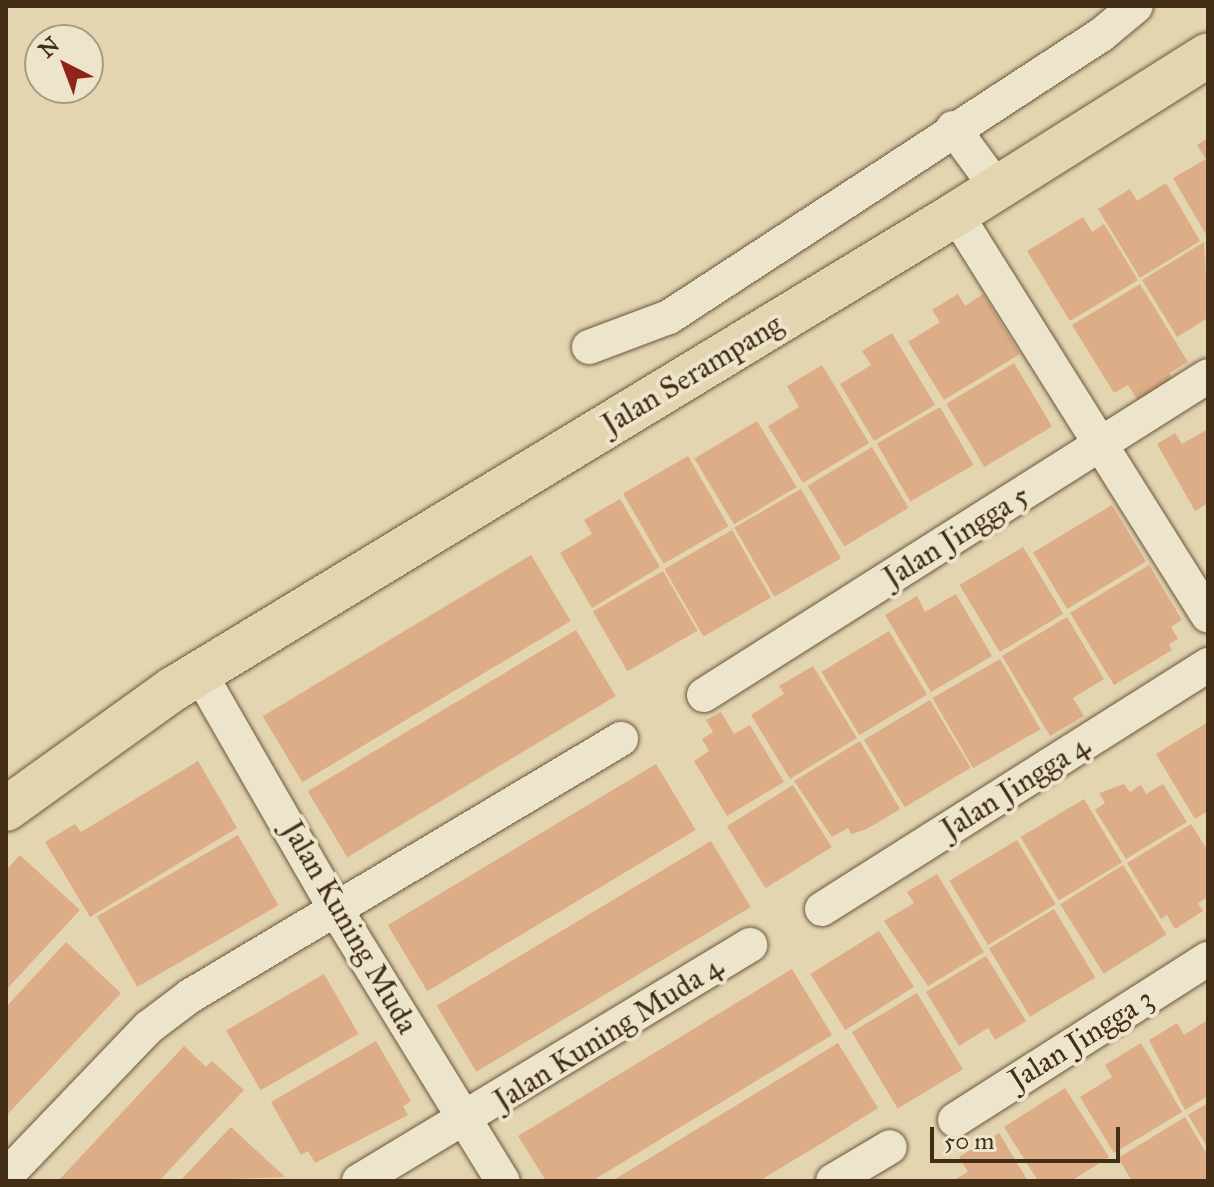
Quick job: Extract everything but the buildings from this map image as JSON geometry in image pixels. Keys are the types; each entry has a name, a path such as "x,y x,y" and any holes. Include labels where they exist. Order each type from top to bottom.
{"main road":[{"name":"Jalan Serampang","path":"6,773 186,680 956,214 1208,55"},
{"name":"Jalan Serampang","path":"6,809 186,680"}],"street":[{"path":"589,347 669,317 953,128 1101,35 1136,6"},
{"path":"953,128 997,188"},
{"path":"956,214 1208,615"},
{"name":"Jalan Jingga 5","path":"704,695 1208,376"},
{"name":"Jalan Jingga 4","path":"822,909 1208,665"},
{"name":"Jalan Kuning Muda","path":"186,680 336,910 503,1181"},
{"path":"6,1176 149,1027 190,996 621,739"},
{"name":"Jalan Kuning Muda 4","path":"359,1181 466,1120 750,945"},
{"name":"Jalan Jingga 3","path":"955,1120 1208,959"},
{"path":"833,1181 890,1147"}]}
